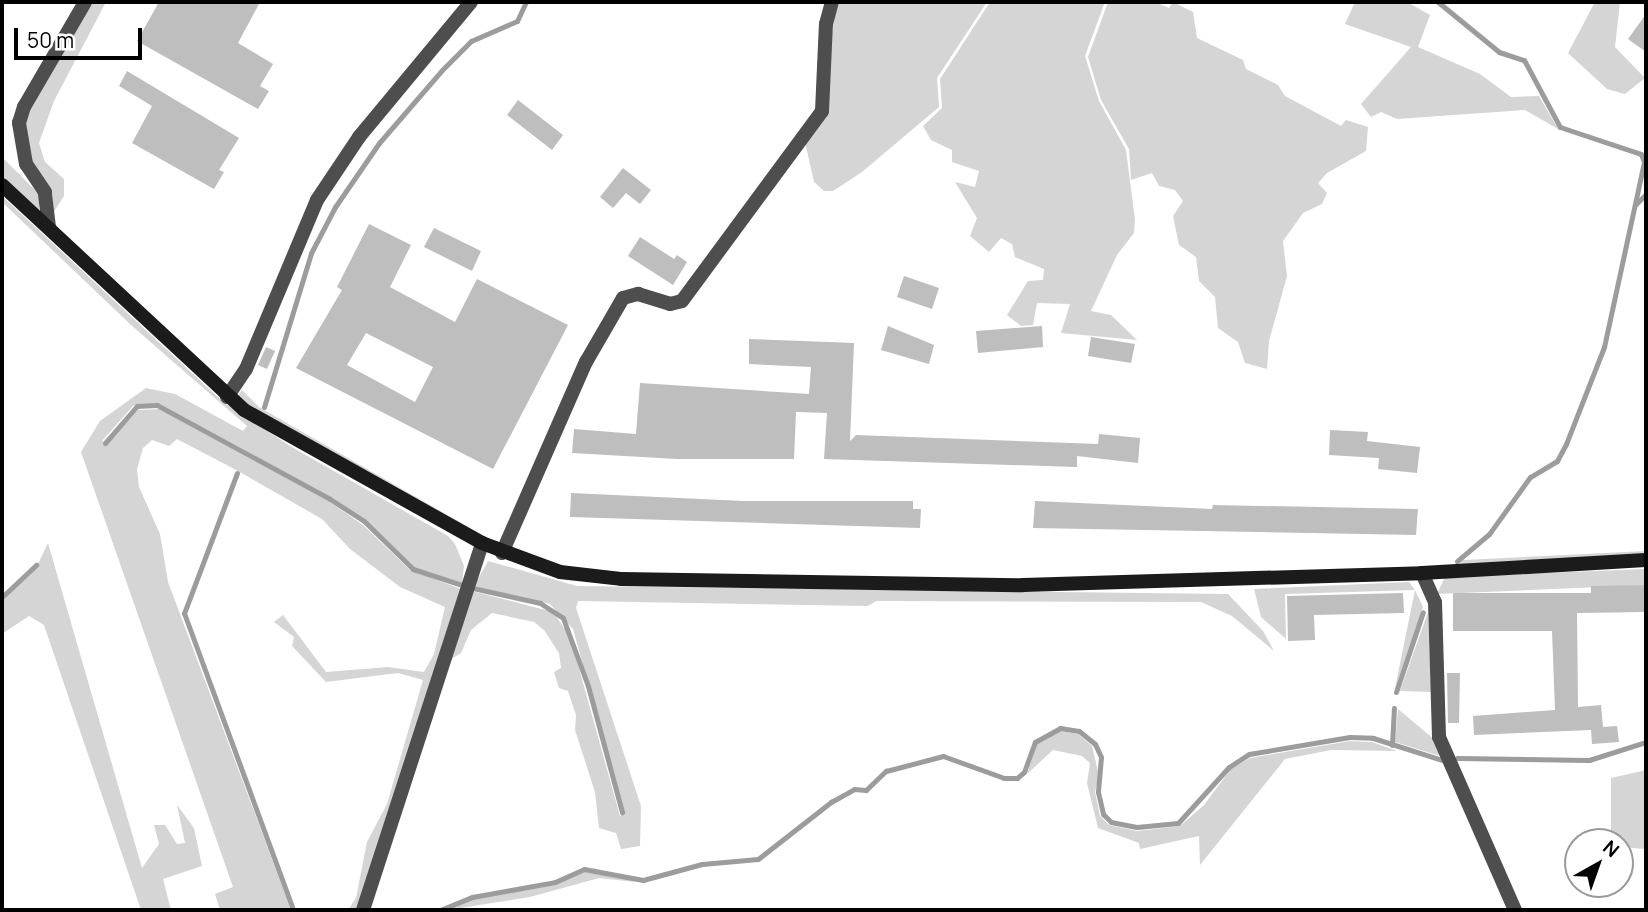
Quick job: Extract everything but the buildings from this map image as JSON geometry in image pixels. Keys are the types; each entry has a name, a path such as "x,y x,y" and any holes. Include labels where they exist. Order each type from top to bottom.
{"main road":[{"path":"2,185 227,397 309,449 482,544 560,572 621,579 1023,585 1422,573 1646,560"}],"street":[{"path":"49,227 45,192 26,164 19,123 24,107 85,2"},
{"path":"227,397 246,369 317,200 359,137 471,2"},
{"path":"502,553 586,362 623,298 638,294 670,304 682,301 822,111 826,24 832,2"},
{"path":"363,910 482,544"},
{"path":"1422,573 1434,602 1439,737 1515,910"}],"shaded area":[{"path":"90,2 106,2 54,101 39,143 45,162 64,179 64,196 53,213 30,160 25,119"},
{"path":"836,2 987,2 937,78 939,107 862,172 833,191 824,191 814,182 805,142 822,120"},
{"path":"990,2 1105,2 1085,56 1099,101 1126,150 1135,220 1134,233 1117,255 1091,311 1111,315 1137,340 1061,333 1070,304 1037,303 1033,325 1021,326 1007,315 1028,281 1043,280 1044,269 1015,257 1012,244 1001,238 989,252 970,236 977,218 955,182 975,187 979,171 952,162 952,150 931,140 923,126 942,108 940,79"},
{"path":"1108,2 1155,2 1169,8 1173,2 1193,12 1197,38 1243,60 1246,69 1278,85 1285,96 1341,126 1346,120 1368,127 1366,151 1327,173 1318,183 1327,193 1322,204 1303,213 1283,241 1287,276 1269,341 1267,369 1245,363 1238,342 1218,328 1215,297 1199,281 1196,257 1179,245 1173,216 1183,201 1175,190 1159,186 1152,173 1131,180 1129,149 1101,100 1088,57"},
{"path":"1355,2 1407,2 1430,15 1418,47 1480,74 1511,97 1539,96 1558,129 1525,110 1397,119 1381,112 1371,117 1361,104 1411,47 1345,24"},
{"path":"1595,2 1620,2 1615,47 1645,78 1625,94 1607,89 1568,53"},
{"path":"2,157 40,195 39,210 2,176"},
{"path":"2,196 223,402 290,446 448,536 455,544 464,566 462,584 413,567 363,519 331,497 158,403 133,406 102,441 107,445 138,410 160,409 330,502 363,525 410,570 461,589 360,910 348,910 356,898 367,842 387,804 423,680 398,673 326,682 292,646 294,637 274,622 283,615 326,672 388,667 424,672 434,654 445,607 400,587 350,549 322,519 238,471 177,439 169,446 152,440 143,448 137,469 139,487 160,534 168,582 291,910 220,910 215,894 233,887 81,452 100,421 146,388 175,394 243,431 247,426 131,325 2,202"},
{"path":"242,390 259,407 491,540 264,416 237,397"},
{"path":"48,543 142,868 159,844 154,825 165,825 177,844 185,843 177,805 194,828 202,866 163,879 171,910 141,910 44,625 29,616 2,634 2,600 37,566"},
{"path":"1646,551 1646,555 1458,565 1463,560"},
{"path":"488,561 577,586 1228,594 1263,631 1274,651 1232,616 1201,602 876,601 868,606 578,601 576,608 641,806 640,846 621,849 616,833 599,828 595,792 575,730 576,715 568,691 559,688 554,672 561,668 559,653 544,630 534,622 492,613 471,630 461,653 448,661 472,591 553,612 570,636 620,816 625,815 573,629 550,604 474,586"},
{"path":"1646,569 1646,585 1437,594 1445,577"},
{"path":"1409,582 1415,590 1285,594 1286,639 1261,617 1254,589"},
{"path":"1415,590 1423,607 1394,693"},
{"path":"1428,612 1431,692 1400,691"},
{"path":"1398,709 1435,740 1440,756 1395,742"},
{"path":"1060,731 1078,734 1092,746 1099,776 1095,792 1100,816 1109,825 1137,831 1180,826 1204,805 1231,769 1250,758 1350,741 1372,742 1397,751 1331,750 1285,759 1200,865 1199,836 1140,849 1139,843 1098,828 1087,783 1090,763 1082,756 1053,750 1027,774 1037,744"},
{"path":"1646,770 1646,849 1634,848 1634,828 1611,828 1611,778"},
{"path":"594,868 635,882 599,878 530,897 448,910 474,899 558,883"}],"waterway":[{"path":"264,407 311,253 335,207 379,143 442,70 471,41 517,21 526,2"},
{"path":"1438,2 1499,52 1524,60 1560,127 1641,154 1644,162 1604,347 1566,444 1557,461 1530,477 1489,534 1457,561"},
{"path":"1636,204 1646,194"},
{"path":"105,443 137,406 157,405 330,499 364,521 413,569 465,586"},
{"path":"237,473 184,613 293,910"},
{"path":"2,597 36,565"},
{"path":"473,588 540,603 563,618 588,686 622,812"},
{"path":"1396,692 1423,612"},
{"path":"1392,745 1394,708"},
{"path":"440,910 472,897 555,882 584,869 643,880 702,864 758,859 831,802 854,789 866,790 886,771 943,756 1004,778 1017,778 1024,772 1035,742 1060,728 1079,731 1095,744 1101,757 1098,792 1103,814 1111,822 1137,827 1178,823 1229,767 1249,754 1350,737 1373,738 1442,760"},
{"path":"1457,758 1589,760 1646,742"}]}
